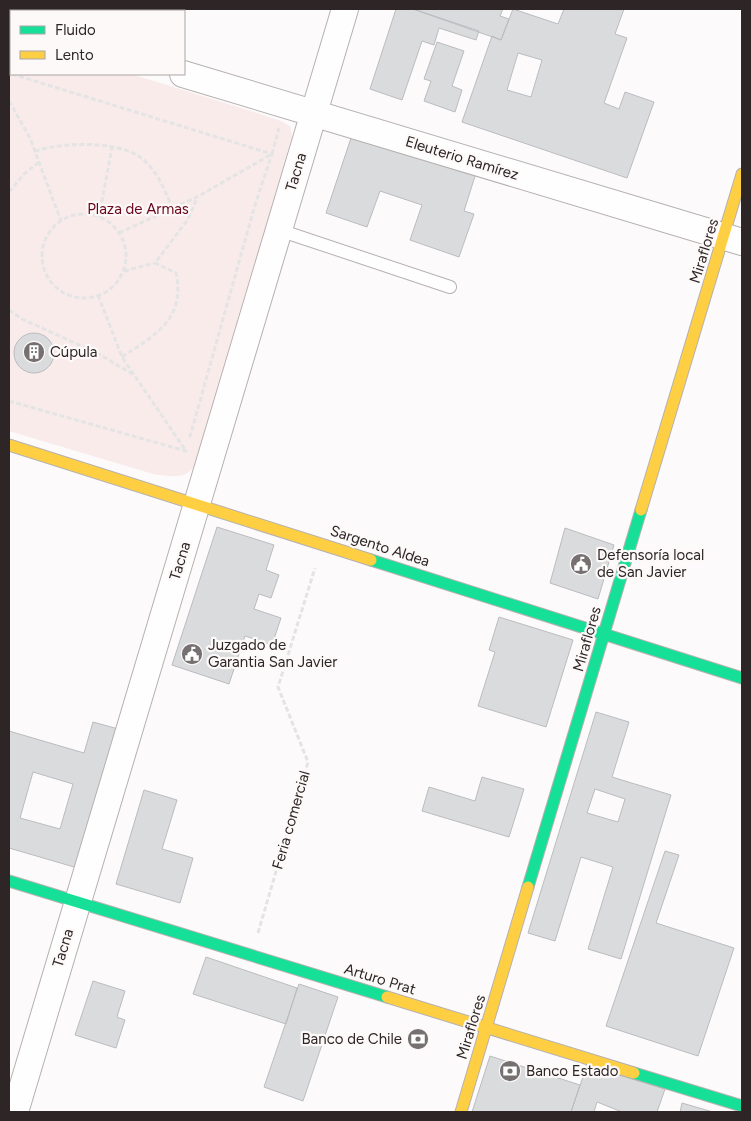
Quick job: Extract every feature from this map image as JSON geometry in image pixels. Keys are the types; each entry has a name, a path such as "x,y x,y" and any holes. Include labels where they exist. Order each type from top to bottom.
{"street":[{"name":"Tacna","path":"14,1112 345,9"},
{"name":"Eleuterio Ramírez","path":"185,75 284,105 314,112 733,240"},
{"name":"Miraflores","path":"461,1112 604,634 733,240 742,174"},
{"name":"Sargento Aldea","path":"9,444 199,494 324,544 742,678"},
{"name":"Arturo Prat","path":"9,881 742,1106"}],"lane":[{"path":"279,230 450,287"}],"path":[{"path":"17,75 272,154"},
{"path":"9,101 35,151 61,221"},
{"path":"186,451 255,205 272,154 284,105"},
{"path":"35,151 64,144 112,147 127,151 146,161 159,178 172,206"},
{"path":"99,217 112,147"},
{"path":"119,233 172,206 197,197 272,154"},
{"path":"9,192 39,162"},
{"path":"123,271 155,263 188,219 197,197"},
{"path":"86,214 99,217 110,223 119,233 125,252 123,271 117,282 98,296 85,298 72,296 59,290 50,280 44,268 42,255 44,242 51,230 61,221 73,216 86,214"},
{"path":"122,357 163,329 180,290 176,273 155,263"},
{"path":"98,296 122,357 186,451 199,494"},
{"path":"9,310 22,319 97,353 136,376"},
{"path":"9,401 186,451"},
{"name":"Feria comercial","path":"251,956 308,762 278,686 324,544"}],"green space":[{"name":"Plaza de Armas","path":"9,36 10,75 134,75 248,110 290,126 292,136 204,441 193,468 182,475 165,476 153,474 9,431"}],"building":[{"path":"396,9 413,9 479,31 476,40 439,28 434,45 422,41 402,100 370,89"},
{"path":"413,9 503,9 500,16 509,19 501,40"},
{"path":"513,9 558,24 564,9 624,9 615,34 627,38 604,103 619,109 625,92 654,102 627,178 462,122 492,36 501,40","holes":["518,53 542,60 531,97 507,90"]},
{"path":"437,42 464,51 452,86 462,90 455,112 424,101 431,81 424,79"},
{"path":"353,132 476,173 464,211 474,214 459,257 410,240 422,205 380,191 367,227 326,213"},
{"name":"Cúpula","path":"34,333 48,339 54,353 48,367 34,373 20,367 14,353 20,339"},
{"path":"217,527 274,545 266,570 279,575 271,598 259,594 254,609 281,618 272,645 245,636 229,684 172,665"},
{"name":"Defensoría local de San Javier","path":"565,528 614,545 598,599 550,583"},
{"path":"499,617 573,640 546,727 478,706 495,652 489,650"},
{"path":"596,712 629,722 612,777 671,795 621,959 588,949 613,867 581,857 555,941 528,933","holes":["595,789 625,799 618,822 587,813"]},
{"path":"93,722 122,730 81,869 9,848 9,731 84,753","holes":["33,772 73,784 60,829 20,818"]},
{"path":"482,777 524,789 509,837 422,811 429,787 475,801"},
{"path":"144,790 177,800 162,849 193,858 180,903 116,884"},
{"path":"665,851 679,855 656,923 734,948 698,1056 606,1026"},
{"path":"206,957 297,988 286,1024 193,994"},
{"path":"93,981 125,991 117,1017 125,1020 116,1048 75,1035"},
{"path":"299,984 338,997 303,1101 264,1087"},
{"name":"Banco Estado","path":"490,1056 580,1085 571,1112 472,1112"},
{"path":"587,1065 665,1089 657,1112 622,1112 597,1102 594,1112 571,1112"},
{"path":"682,1103 713,1112 680,1112"}],"traffic: fast":[{"path":"528,887 641,510"},
{"path":"371,560 742,678"},
{"path":"9,881 387,997"},
{"path":"634,1073 742,1106"}],"traffic: slow":[{"path":"641,510 742,174"},
{"path":"9,445 371,560"},
{"path":"461,1112 528,887"},
{"path":"387,997 634,1073"}],"place":[{"name":"Cúpula","path":"34,352"},
{"name":"Defensoría local de San Javier","path":"581,564"},
{"name":"Juzgado de Garantia San Javier","path":"192,654"},
{"name":"Banco de Chile","path":"418,1039"},
{"name":"Banco Estado","path":"510,1071"}]}
